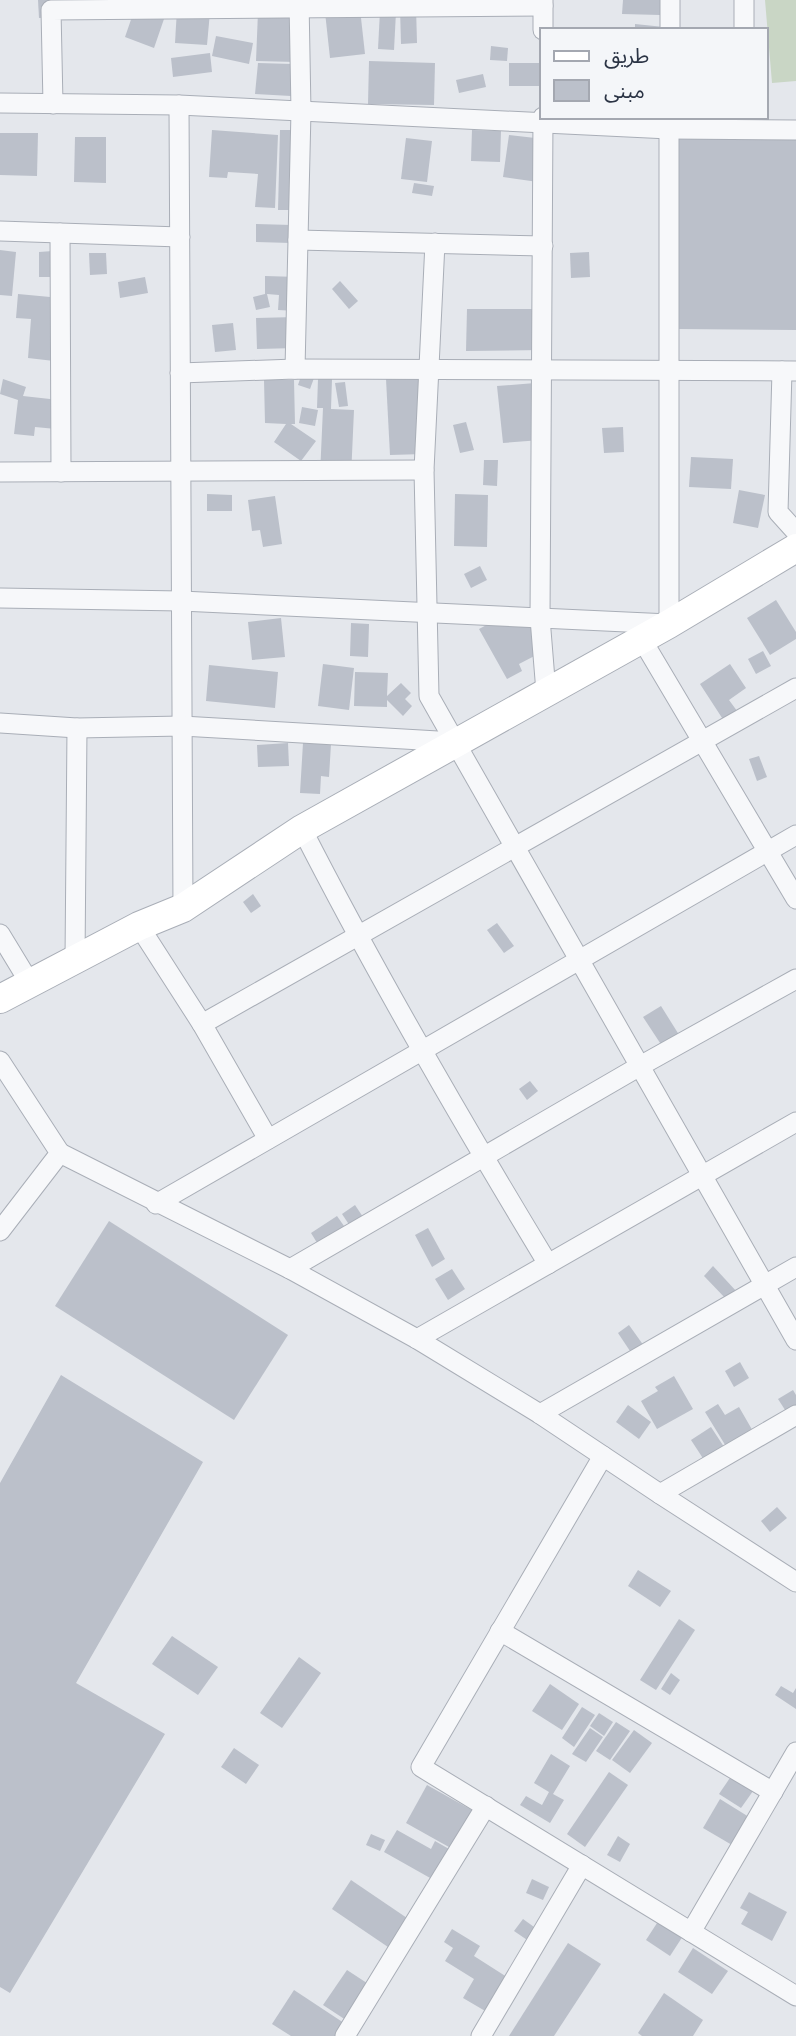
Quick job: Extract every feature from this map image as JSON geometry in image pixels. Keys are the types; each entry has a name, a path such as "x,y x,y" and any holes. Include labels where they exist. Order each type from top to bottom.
{"street":[{"path":"670,0 670,28"},
{"path":"744,0 744,28"},
{"path":"53,104 51,10 185,5 543,3 543,28"},
{"path":"295,369 301,111 299,4"},
{"path":"0,103 179,105 543,120 743,124 796,130"},
{"path":"179,105 183,908"},
{"path":"543,120 540,618 546,692"},
{"path":"669,123 669,625"},
{"path":"0,230 180,237"},
{"path":"60,233 61,472"},
{"path":"298,240 543,246"},
{"path":"435,243 424,471 429,695 796,1339"},
{"path":"180,373 295,369 789,371 778,512 796,533"},
{"path":"0,472 424,471"},
{"path":"0,999 139,926 183,908 302,829 641,638 669,625 796,548"},
{"path":"0,598 181,601 669,625"},
{"path":"641,638 796,899"},
{"path":"202,1024 796,688"},
{"path":"0,723 77,728 182,726 455,742"},
{"path":"75,961 77,728"},
{"path":"302,829 421,1051 548,1264"},
{"path":"156,1204 796,835"},
{"path":"139,926 202,1024 268,1139"},
{"path":"0,934 31,985"},
{"path":"290,1269 796,979"},
{"path":"0,1061 60,1153 156,1204 290,1269 417,1339 541,1414 795,1580"},
{"path":"417,1339 796,1122"},
{"path":"0,1231 60,1153"},
{"path":"541,1414 796,1267"},
{"path":"660,1494 796,1415"},
{"path":"603,1456 421,1767 796,1996"},
{"path":"500,1632 773,1792"},
{"path":"691,1932 796,1752"},
{"path":"345,2036 486,1806"},
{"path":"481,2036 582,1865"}],"green space":[{"path":"765,0 796,0 796,81 772,83"}],"building":[{"path":"38,0 58,0 58,17 39,18"},
{"path":"623,0 660,0 660,15 622,14"},
{"path":"416,7 417,43 401,44 400,8"},
{"path":"135,8 164,19 154,48 125,37"},
{"path":"177,9 210,12 207,45 175,43"},
{"path":"360,9 365,54 330,58 325,12"},
{"path":"380,11 396,12 394,50 378,49"},
{"path":"258,12 298,14 296,62 256,61"},
{"path":"635,24 664,27 664,28 635,28"},
{"path":"216,36 253,43 249,64 212,56"},
{"path":"491,46 508,48 507,61 490,60"},
{"path":"210,53 212,72 173,77 171,58"},
{"path":"369,61 435,63 434,105 368,104"},
{"path":"258,63 293,64 291,96 255,94"},
{"path":"509,63 540,63 540,86 509,86"},
{"path":"483,74 486,87 459,93 456,80"},
{"path":"678,124 796,124 796,330 677,329"},
{"path":"212,130 278,135 275,208 255,207 258,174 228,172 227,178 209,177"},
{"path":"280,130 298,130 296,210 278,210"},
{"path":"472,130 501,131 500,162 471,161"},
{"path":"0,133 38,133 37,176 0,175"},
{"path":"509,135 544,139 538,182 503,177"},
{"path":"75,137 106,137 106,183 74,182"},
{"path":"406,138 432,141 427,182 401,179"},
{"path":"414,183 434,186 432,196 412,193"},
{"path":"256,224 292,225 291,243 256,242"},
{"path":"0,250 16,252 12,296 0,295"},
{"path":"53,251 54,277 39,277 39,252"},
{"path":"589,252 590,277 571,278 570,253"},
{"path":"89,253 106,253 107,274 90,275"},
{"path":"265,276 298,277 297,311 278,310 279,295 267,294 270,307 256,310 253,297 265,294"},
{"path":"145,277 148,293 120,298 118,282"},
{"path":"340,281 358,301 349,309 332,289"},
{"path":"18,294 61,298 54,361 28,358 31,319 16,318"},
{"path":"467,309 544,309 543,350 466,351"},
{"path":"296,317 297,348 257,349 256,318"},
{"path":"233,323 236,350 215,352 212,325"},
{"path":"302,373 314,378 310,389 298,385"},
{"path":"421,378 424,454 390,455 386,379"},
{"path":"3,379 26,387 23,396 59,400 56,429 35,427 34,436 14,434 18,400 0,394"},
{"path":"318,379 332,379 331,409 354,410 351,477 320,475 323,408 317,408"},
{"path":"264,380 294,380 295,424 291,424 316,441 301,461 274,442 286,424 265,423"},
{"path":"345,382 348,406 339,407 335,383"},
{"path":"535,383 541,440 503,443 497,386"},
{"path":"302,407 318,410 315,426 299,423"},
{"path":"466,422 474,450 460,453 453,425"},
{"path":"623,427 624,452 604,453 602,428"},
{"path":"691,457 733,459 731,489 689,487"},
{"path":"484,460 498,460 497,486 483,485"},
{"path":"739,490 765,495 758,528 733,523"},
{"path":"207,494 232,495 232,511 207,511"},
{"path":"455,494 488,495 487,547 454,546"},
{"path":"275,496 282,544 263,547 260,530 252,531 248,500"},
{"path":"480,566 487,580 471,588 464,574"},
{"path":"776,600 796,632 796,639 770,655 747,618"},
{"path":"511,612 523,612 544,651 519,664 522,671 507,679 479,629"},
{"path":"281,618 285,657 252,660 248,622"},
{"path":"351,623 369,624 368,657 350,656"},
{"path":"763,651 771,666 756,674 748,659"},
{"path":"323,664 354,668 349,710 318,706"},
{"path":"730,664 746,688 729,700 740,715 726,724 700,684"},
{"path":"209,665 278,672 275,708 206,701"},
{"path":"355,672 388,673 387,696 401,683 411,693 405,699 412,706 403,716 387,700 387,707 354,706"},
{"path":"288,743 289,766 258,767 257,745"},
{"path":"303,743 331,744 329,777 321,776 320,794 300,793"},
{"path":"759,756 767,777 757,781 749,759"},
{"path":"253,894 261,906 251,913 243,902"},
{"path":"497,923 514,946 504,953 487,930"},
{"path":"661,1006 681,1038 664,1049 643,1017"},
{"path":"530,1081 538,1091 527,1100 519,1089"},
{"path":"355,1205 365,1220 352,1229 342,1214"},
{"path":"337,1216 351,1236 324,1254 311,1233"},
{"path":"109,1221 288,1335 234,1420 55,1306"},
{"path":"428,1228 445,1259 432,1267 415,1235"},
{"path":"713,1266 737,1292 728,1301 704,1276"},
{"path":"452,1269 465,1289 448,1300 435,1279"},
{"path":"629,1325 644,1346 632,1354 618,1333"},
{"path":"740,1362 749,1378 734,1387 725,1371"},
{"path":"61,1375 203,1462 76,1683 165,1734 10,1993 0,1987 0,1483"},
{"path":"674,1376 693,1409 657,1429 641,1401 658,1391 655,1387"},
{"path":"793,1390 796,1395 796,1408 787,1413 778,1399"},
{"path":"718,1404 725,1415 739,1407 754,1433 727,1448 705,1412"},
{"path":"628,1405 651,1422 639,1439 616,1422"},
{"path":"711,1427 728,1453 708,1466 691,1440"},
{"path":"777,1507 787,1518 770,1532 761,1521"},
{"path":"638,1570 671,1591 660,1607 628,1586"},
{"path":"679,1619 695,1630 656,1690 640,1680"},
{"path":"172,1636 218,1667 198,1695 152,1664"},
{"path":"299,1657 321,1673 282,1728 260,1713"},
{"path":"671,1673 680,1680 670,1695 661,1689"},
{"path":"550,1684 579,1704 562,1730 532,1711"},
{"path":"781,1686 793,1693 796,1688 796,1709 775,1695"},
{"path":"582,1707 595,1715 574,1747 562,1738"},
{"path":"599,1713 613,1722 604,1736 590,1726"},
{"path":"616,1722 630,1731 610,1760 596,1751"},
{"path":"590,1728 603,1737 586,1762 572,1754"},
{"path":"634,1730 652,1743 630,1773 612,1760"},
{"path":"234,1748 259,1765 246,1784 221,1767"},
{"path":"551,1754 570,1766 553,1794 564,1800 550,1823 520,1805 526,1796 542,1805 549,1792 534,1783"},
{"path":"736,1769 758,1784 741,1808 719,1794"},
{"path":"609,1772 628,1785 585,1847 567,1834"},
{"path":"427,1785 477,1813 456,1851 406,1823"},
{"path":"720,1799 749,1817 732,1845 703,1828"},
{"path":"397,1830 431,1849 435,1841 456,1853 439,1883 384,1852"},
{"path":"371,1834 385,1840 380,1851 366,1845"},
{"path":"618,1836 630,1844 620,1862 607,1855"},
{"path":"532,1879 549,1887 543,1900 526,1893"},
{"path":"351,1880 407,1918 388,1947 332,1909"},
{"path":"749,1892 787,1912 772,1941 741,1924 748,1912 740,1908"},
{"path":"523,1919 541,1932 533,1944 514,1931"},
{"path":"659,1920 683,1936 670,1956 646,1940"},
{"path":"452,1929 480,1946 474,1956 513,1981 492,2015 463,1998 474,1979 445,1961 453,1948 444,1942"},
{"path":"568,1943 601,1964 554,2036 509,2036"},
{"path":"693,1948 728,1971 712,1994 678,1972"},
{"path":"347,1970 376,1989 352,2024 323,2005"},
{"path":"294,1990 347,2025 340,2036 291,2036 272,2024"},
{"path":"664,1993 703,2020 693,2036 642,2036 638,2033"}]}
